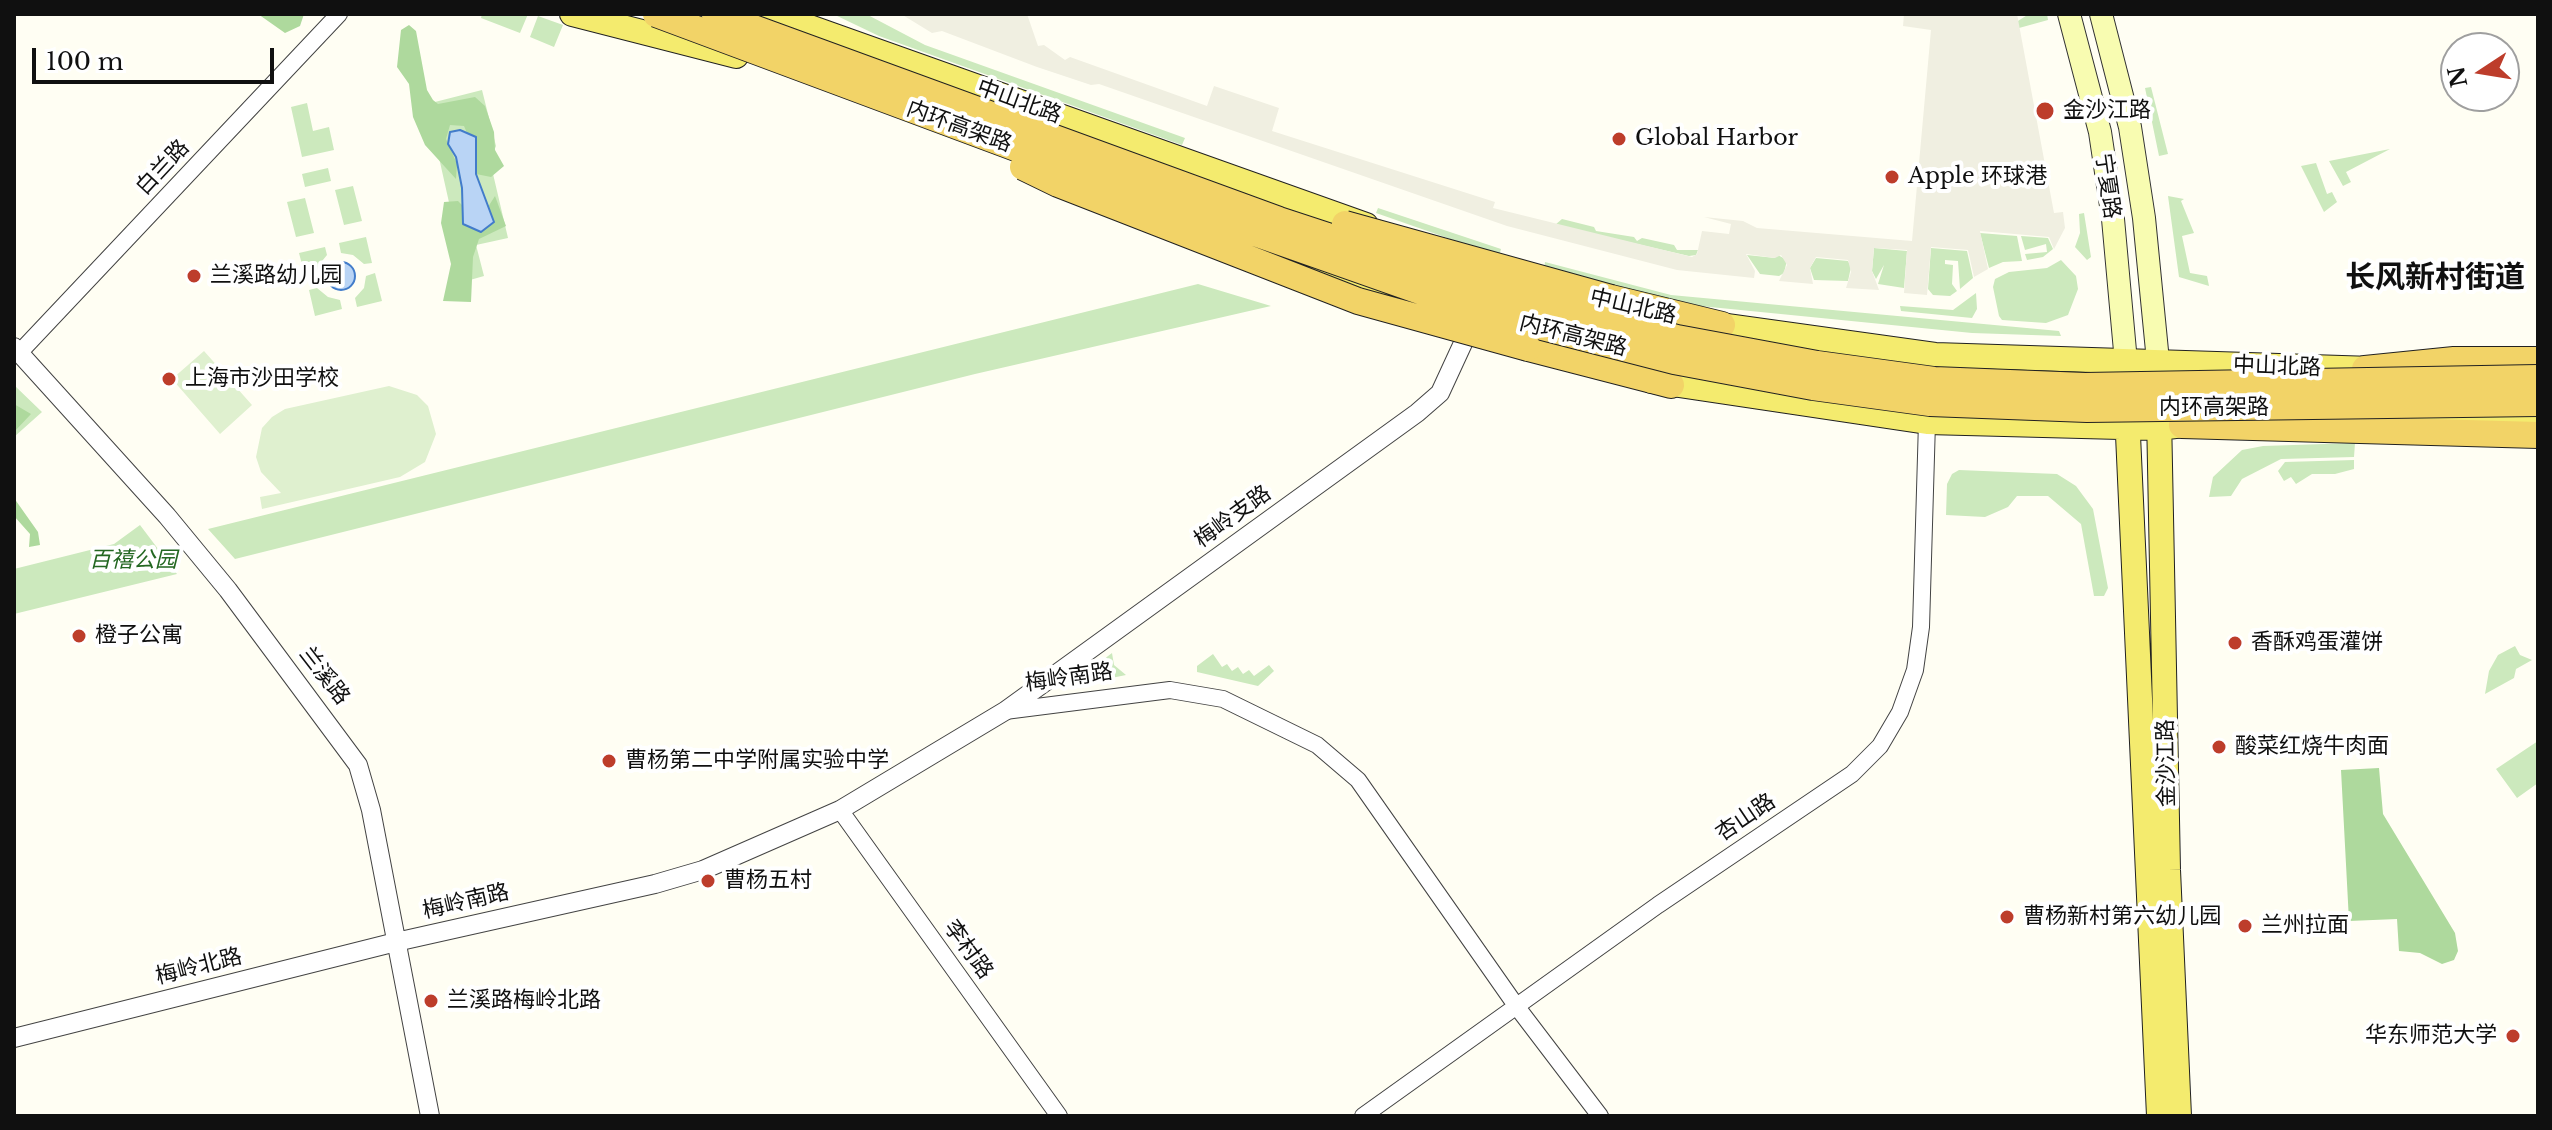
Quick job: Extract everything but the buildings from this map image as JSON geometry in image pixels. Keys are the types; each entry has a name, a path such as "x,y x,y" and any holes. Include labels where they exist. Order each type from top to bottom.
{"highway":[{"name":"内环高架路","path":"656,14 1468,308 1705,367 1930,403 2087,409 2538,403"},
{"name":"内环高架路","path":"715,14 1238,205 1474,284 1677,338 1817,364 1934,380 2085,386 2536,367"},
{"path":"887,100 1058,184 1358,301 1671,385"},
{"path":"1045,135 1151,157 1345,224 1611,298 1722,325"},
{"path":"2365,369 2454,360 2536,367"},
{"path":"2170,426 2538,435"}],"main road":[{"path":"572,14 715,48 1291,262 1494,330 1628,362 1671,385"},
{"name":"中山北路","path":"773,14 1517,277 1600,300 1722,325 1935,355 2365,369"},
{"name":"宁夏路","path":"2069,14 2100,132 2113,219 2126,362"},
{"name":"宁夏路","path":"2101,14 2130,127 2144,218 2158,361"},
{"path":"1053,176 1089,205 1357,311 1464,341 1671,385 1927,422 2170,426 2259,415 2538,421"},
{"name":"金沙江路","path":"2158,361 2170,426 2168,870 2179,1116"},
{"name":"金沙江路","path":"2126,362 2159,1116"}],"street":[{"name":"白兰路","path":"17,350 339,14"},
{"name":"梅岭支路","path":"1005,711 1417,413 1440,393 1464,341"},
{"name":"兰溪路","path":"17,350 228,590 358,765 430,1116"},
{"name":"杏山路","path":"1363,1116 1658,905 1852,774 1880,746 1900,712 1915,670 1922,613 1927,422"},
{"name":"梅岭南路","path":"396,942 703,870 840,810 1005,711 1170,690 1223,699 1317,745 1358,780 1517,1007 1600,1116"},
{"name":"李村路","path":"840,810 1059,1116"},
{"name":"梅岭北路","path":"14,1038 396,942"}],"green space":[{"path":"258,14 304,14 300,26 285,33"},
{"path":"482,14 528,14 520,33 481,18"},
{"path":"833,14 866,14 925,45 1185,138 1182,145 879,36"},
{"path":"2029,14 2047,14 2048,20 2019,28 1990,46 1975,48"},
{"path":"538,16 563,25 554,47 530,37"},
{"path":"409,25 416,31 427,90 433,100 438,104 475,97 485,106 494,132 495,150 504,166 491,177 476,174 474,149 464,126 450,125 446,139 457,164 456,179 425,145 413,117 409,84 397,67 401,30"},
{"path":"2151,87 2168,154 2159,156 2145,88"},
{"path":"482,90 496,146 490,161 508,238 476,245 484,276 470,280 465,274 427,104"},
{"path":"307,103 313,131 329,127 334,150 302,157 291,107"},
{"path":"2390,149 2346,172 2351,182 2343,186 2329,161"},
{"path":"2316,163 2327,194 2332,192 2337,202 2324,212 2301,166"},
{"path":"328,168 331,181 305,187 302,174"},
{"path":"353,186 362,221 344,225 335,190"},
{"path":"495,196 506,226 479,239 473,257 471,302 443,301 451,264 441,223 444,202 458,201 471,214 483,215"},
{"path":"2168,196 2184,199 2181,201 2194,233 2182,236 2190,273 2207,276 2209,286 2179,277"},
{"path":"305,198 314,233 296,237 287,202"},
{"path":"1378,208 1501,249 1499,256 1376,213"},
{"path":"2084,213 2091,257 2087,260 2075,247 2080,233 2079,214"},
{"path":"1562,219 1594,227 1596,231 1634,237 1637,241 1642,238 1674,245 1677,250 1698,250 1696,255 1689,256 1555,225"},
{"path":"1980,233 2017,236 2022,261 2003,262 1989,268"},
{"path":"2021,236 2048,238 2053,249 2043,257 2027,260 2025,254 2047,252 2046,244 2025,250"},
{"path":"366,237 372,263 364,264 353,255 341,253 339,243"},
{"path":"325,247 327,255 318,266 315,278 306,280 299,253"},
{"path":"1874,248 1907,251 1904,288 1878,284 1884,265 1876,279 1872,271"},
{"path":"1931,248 1967,251 1973,278 1960,289 1958,261 1945,260 1945,264 1953,265 1952,284 1957,291 1950,296 1933,295 1928,289"},
{"path":"1776,254 1787,260 1784,273 1779,276 1760,274 1747,255 1775,258"},
{"path":"1816,258 1848,261 1851,267 1848,281 1814,280 1810,268"},
{"path":"2061,260 2076,276 2078,289 2068,315 2046,323 2002,320 1993,287 1995,279 2009,272 2047,268"},
{"path":"1545,262 1671,295 2059,331 2061,336 1972,333 1670,303 1544,269"},
{"path":"375,273 382,301 357,307 355,298 364,288 366,276"},
{"name":"百禧公园","path":"1198,284 1271,306 975,374 235,559 208,529"},
{"path":"317,288 328,297 340,300 342,309 315,316 309,290"},
{"path":"1976,293 1977,309 1972,318 1901,311 1900,306 1953,310"},
{"path":"204,351 252,405 220,434 172,379"},
{"path":"14,385 42,412 14,437"},
{"path":"389,386 417,395 428,406 436,434 425,462 400,477 262,509 260,497 281,493 261,472 256,457 262,428 272,417 285,409"},
{"path":"14,404 31,414 14,432"},
{"path":"2355,443 2354,457 2281,459 2242,479 2231,496 2209,497 2213,477 2242,450 2263,446"},
{"path":"2354,460 2354,469 2335,474 2312,474 2296,484 2291,477 2284,481 2278,471 2285,462"},
{"path":"1959,470 2057,474 2076,486 2093,509 2108,588 2104,596 2094,596 2081,524 2048,496 2017,496 2008,507 1985,517 1946,515 1947,484 1952,474"},
{"path":"14,498 38,532 40,545 29,547 30,534 14,516"},
{"name":"百禧公园","path":"140,525 177,574 14,614 14,569 114,544"},
{"path":"2515,646 2520,655 2532,660 2516,669 2514,678 2485,694 2489,671 2498,655"},
{"path":"1112,653 1114,665 1126,675 1087,683 1087,672"},
{"path":"1213,654 1222,667 1227,664 1232,671 1238,667 1243,674 1249,670 1254,676 1269,665 1274,671 1258,686 1197,672 1197,666"},
{"path":"2538,741 2538,783 2517,798 2496,769"},
{"path":"2379,768 2383,814 2455,933 2458,951 2454,960 2442,964 2420,953 2399,951 2397,919 2349,921 2341,770"}],"shaded area":[{"path":"901,14 1027,14 1038,46 1044,45 1065,60 1070,57 1207,106 1214,86 1279,108 1272,131 1495,202 1493,208 1692,257 1697,254 1702,231 1729,234 1731,224 1704,217 1743,221 1757,228 1912,241 1931,30 1903,26 1904,14 2017,14 2054,213 2063,212 2065,228 2054,249 2049,237 1980,231 1988,269 1974,277 1968,250 1931,247 1927,295 1904,293 1907,250 1874,248 1872,271 1879,290 1846,288 1851,272 1848,260 1816,257 1810,268 1813,284 1779,281 1787,265 1781,255 1775,258 1746,254 1755,271 1754,278 1677,270 1507,226 1099,84 1091,85 1037,67 942,31 932,33"}],"water":[{"path":"460,130 476,137 476,174 494,222 481,232 463,224 462,188 456,157 448,144 450,132"},
{"path":"341,262 351,266 355,276 351,286 341,290 331,286 327,276 331,266"}],"place":[{"name":"金沙江路","path":"2045,111"},
{"name":"Global Harbor","path":"1619,139"},
{"name":"Apple 环球港","path":"1892,177"},
{"name":"兰溪路幼儿园","path":"194,276"},
{"name":"上海市沙田学校","path":"169,379"},
{"name":"橙子公寓","path":"79,636"},
{"name":"香酥鸡蛋灌饼","path":"2235,643"},
{"name":"酸菜红烧牛肉面","path":"2219,747"},
{"name":"曹杨第二中学附属实验中学","path":"609,761"},
{"name":"曹杨五村","path":"708,881"},
{"name":"曹杨新村第六幼儿园","path":"2007,917"},
{"name":"兰州拉面","path":"2245,926"},
{"name":"兰溪路梅岭北路","path":"431,1001"},
{"name":"华东师范大学","path":"2513,1036"}],"district":[{"name":"长风新村街道","path":"2435,279"}]}
